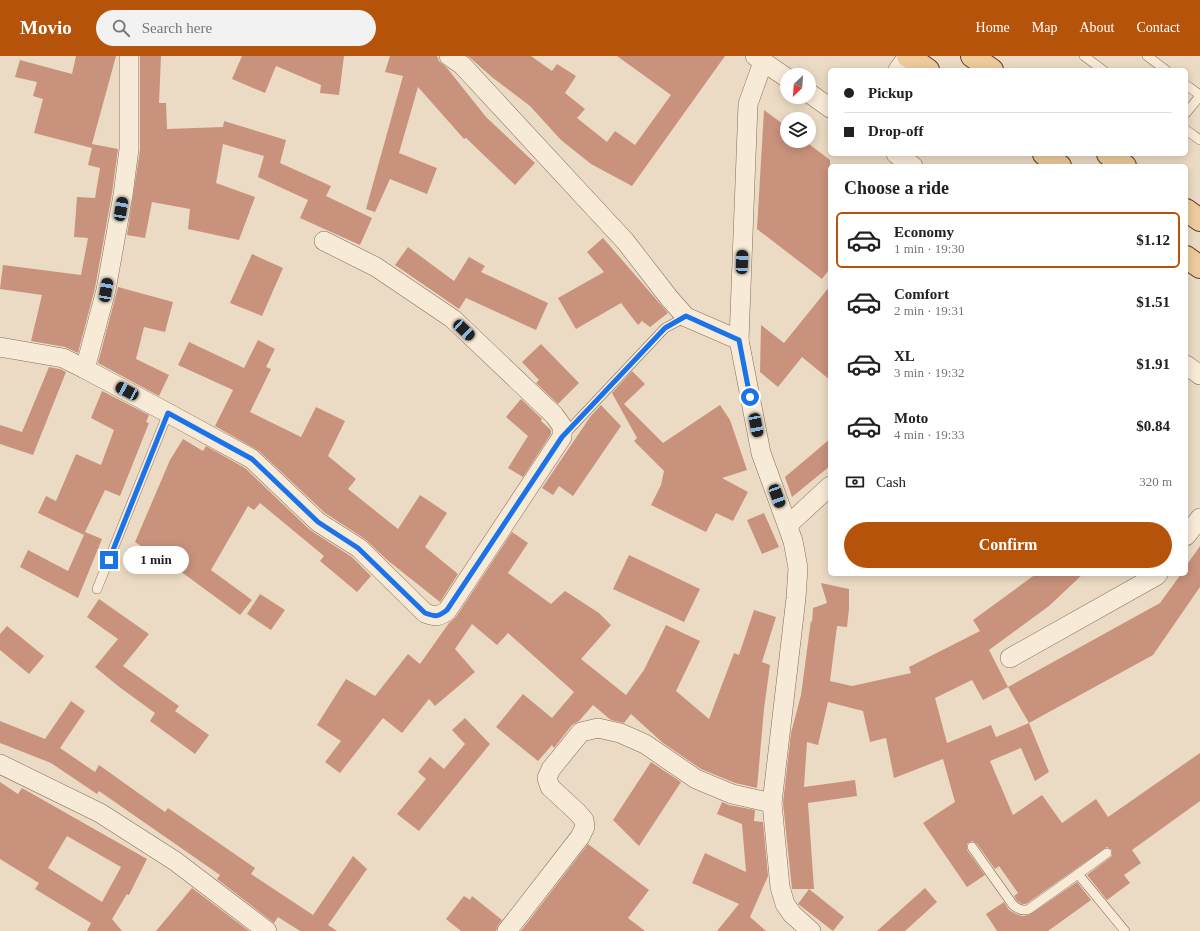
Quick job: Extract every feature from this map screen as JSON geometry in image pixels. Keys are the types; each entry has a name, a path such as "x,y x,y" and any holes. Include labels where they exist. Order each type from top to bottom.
{"main road":[{"path":"908,56 925,68"},
{"path":"972,56 989,68"},
{"path":"1047,156 1057,164"},
{"path":"1111,156 1122,164"},
{"path":"1188,211 1200,220"},
{"path":"1188,259 1200,268"}],"street":[{"path":"85,369 106,290 124,188 129,149 129,56"},
{"path":"449,56 462,65 625,241 670,299 686,316 739,340"},
{"path":"899,68 908,56"},
{"path":"780,73 759,59 748,104 739,340 761,453 788,525 793,541 798,568 796,598 772,803 780,887 785,904 792,914 811,931"},
{"path":"816,98 828,107"},
{"path":"899,156 910,164"},
{"path":"0,347 63,358 252,459 318,522 358,548 425,613 433,616 439,616 447,610 562,437 562,426 554,415 453,320 376,267 324,241"},
{"path":"1188,366 1200,375"},
{"path":"788,525 828,488"},
{"path":"1188,533 1200,518"},
{"path":"1010,658 1156,576"},
{"path":"507,931 580,837 586,827 584,820 577,812 550,787 547,778 551,769 581,732 598,728 620,733 645,744 696,779 732,794 772,803"},
{"path":"0,764 106,817 175,861 267,931"}],"lane":[{"path":"1084,56 1100,68"},
{"path":"1146,56 1163,68"},
{"path":"1188,86 1200,96 1188,111"},
{"path":"1188,131 1200,140"},
{"path":"562,437 665,328 686,316"},
{"path":"97,589 168,413"},
{"path":"972,847 1013,906 1026,911 1107,853"},
{"path":"1078,874 1125,931"}],"building":[{"path":"76,56 116,56 92,144 118,149 112,193 95,288 78,353 65,347 31,341 42,295 0,289 3,265 81,275 88,238 74,237 77,197 95,198 100,168 88,165 92,148 34,133 43,99 33,96 37,82 15,77 20,60 72,74"},
{"path":"140,56 161,56 159,103 166,103 167,129 223,127 224,121 286,140 280,163 331,186 326,196 372,218 360,245 300,218 308,200 258,177 264,156 223,144 216,183 255,197 239,240 188,229 190,209 152,202 145,238 127,235 140,150"},
{"path":"242,56 344,56 339,95 320,93 321,85 276,66 265,93 232,79"},
{"path":"390,56 437,56 439,61 447,68 486,117 535,163 515,185 466,138 464,139 418,87 399,153 437,168 427,194 390,179 375,212 366,209 403,76 385,72"},
{"path":"468,56 531,56 552,71 557,64 576,76 565,93 585,109 577,118 607,142 615,131 635,145 671,95 617,56 725,56 632,186 591,164 561,140 530,106 493,78"},
{"path":"764,110 780,122 780,148 814,148 830,160 830,164 828,164 828,271 822,279 757,229"},
{"path":"603,238 668,313 650,327 642,321 638,325 621,303 576,329 558,298 604,272 587,252"},
{"path":"408,247 454,281 469,257 485,266 481,272 548,303 536,330 466,298 459,309 395,265"},
{"path":"252,254 283,268 262,316 230,303"},
{"path":"118,287 173,302 165,332 144,327 136,359 169,375 159,396 98,363"},
{"path":"828,288 828,378 802,357 778,387 760,372 761,325 784,343"},
{"path":"258,340 275,349 266,367 271,369 250,412 301,437 316,407 345,421 328,456 356,479 348,489 398,529 420,495 447,513 425,547 458,574 440,602 386,559 365,539 325,513 259,451 215,426 233,390 178,365 189,342 244,368"},
{"path":"541,344 579,383 558,404 536,383 539,380 522,362"},
{"path":"49,367 66,372 33,455 0,444 0,425 22,432"},
{"path":"632,371 645,384 624,404 663,443 720,405 730,420 747,470 722,478 748,492 733,521 716,513 706,532 651,505 661,485 664,471 634,441 637,438 612,393"},
{"path":"102,391 149,415 146,422 149,423 120,496 105,490 85,532 102,539 78,598 20,567 28,550 68,571 84,535 38,513 46,496 56,501 76,454 101,465 114,430 91,418"},
{"path":"521,399 551,430 551,434 523,477 508,468 528,436 506,417"},
{"path":"601,405 621,426 573,496 559,486 553,495 542,488 590,417"},
{"path":"183,439 203,451 206,446 245,468 310,530 352,557 371,576 357,592 320,561 324,556 260,503 254,510 248,506 211,570 252,600 240,615 180,571 135,542 170,460"},
{"path":"828,441 828,468 792,497 785,477"},
{"path":"764,513 779,547 762,554 747,520"},
{"path":"512,532 528,543 508,573 551,604 565,591 599,613 611,625 581,659 626,695 644,670 666,625 700,641 676,691 709,719 734,653 739,655 754,610 776,617 762,662 770,665 764,709 757,788 735,783 701,769 663,743 631,714 624,723 611,720 593,705 579,721 572,725 554,748 552,745 538,761 496,727 523,694 552,718 574,692 508,633 497,645 472,624 455,649 475,672 435,706 429,699 402,733 383,718 340,773 325,762 341,741 317,725 346,679 375,696 408,654 420,664 449,623 456,617"},
{"path":"1200,546 1200,587 1153,655 1029,723 1008,687 1160,603 1180,576 1188,576 1188,563"},
{"path":"629,555 700,589 684,622 613,589"},
{"path":"1033,576 1081,576 1049,606 989,650 1008,687 983,700 972,680 935,698 947,743 991,725 996,737 1029,723 1049,772 1035,781 1021,748 990,761 1013,815 1042,795 1062,823 1096,799 1108,817 1200,753 1200,801 1132,850 1141,863 1124,875 1130,883 1107,900 1087,875 1112,856 1112,850 1107,847 1026,904 1022,904 1017,901 1014,896 1018,893 999,866 995,869 977,844 972,841 967,844 967,850 985,875 967,887 923,823 955,802 943,759 894,778 886,738 870,742 863,711 828,702 818,745 807,742 804,787 855,780 857,796 808,803 814,889 792,889 783,803 791,733 801,695 813,608 827,603 821,583 849,589 847,627 837,626 830,681 852,686 911,673 909,667 980,631 973,620"},
{"path":"260,594 285,610 271,630 247,614"},
{"path":"99,599 149,634 123,666 179,706 175,711 209,735 195,754 150,721 155,713 95,667 118,639 87,617"},
{"path":"7,626 44,656 29,674 0,650 0,634"},
{"path":"71,701 85,711 60,748 95,772 99,765 165,812 168,808 255,868 251,874 313,915 353,856 367,869 328,925 337,931 300,931 278,917 274,923 217,879 220,875 99,791 97,794 51,763 0,743 0,721 45,739"},
{"path":"465,718 490,744 419,831 397,814 426,779 418,772 430,757 444,769 465,744 452,730"},
{"path":"651,762 681,782 639,846 613,820"},
{"path":"0,782 18,794 22,788 147,859 129,895 127,894 112,919 122,931 87,931 91,923 35,889 39,883 0,859","holes":["67,836 121,867 102,902 48,868"]},
{"path":"722,802 729,805 755,810 754,821 763,822 768,876 750,917 766,931 717,931 739,904 692,883 705,853 746,872 742,824 717,814"},
{"path":"588,844 649,890 628,918 645,931 521,931"},
{"path":"1077,882 1091,900 1048,931 997,931 986,914 1004,902 1009,910 1016,914 1022,916 1029,915"},
{"path":"192,888 249,931 156,931"},
{"path":"925,888 937,902 905,931 877,931"},
{"path":"809,889 844,917 833,931 798,904"},
{"path":"464,896 470,900 472,896 502,920 496,931 461,931 446,919"}],"route":[{"path":"109,560 168,413 252,459 318,522 358,548 425,613 433,616 439,616 447,610 562,437 665,328 686,316 739,340 750,397"}]}
